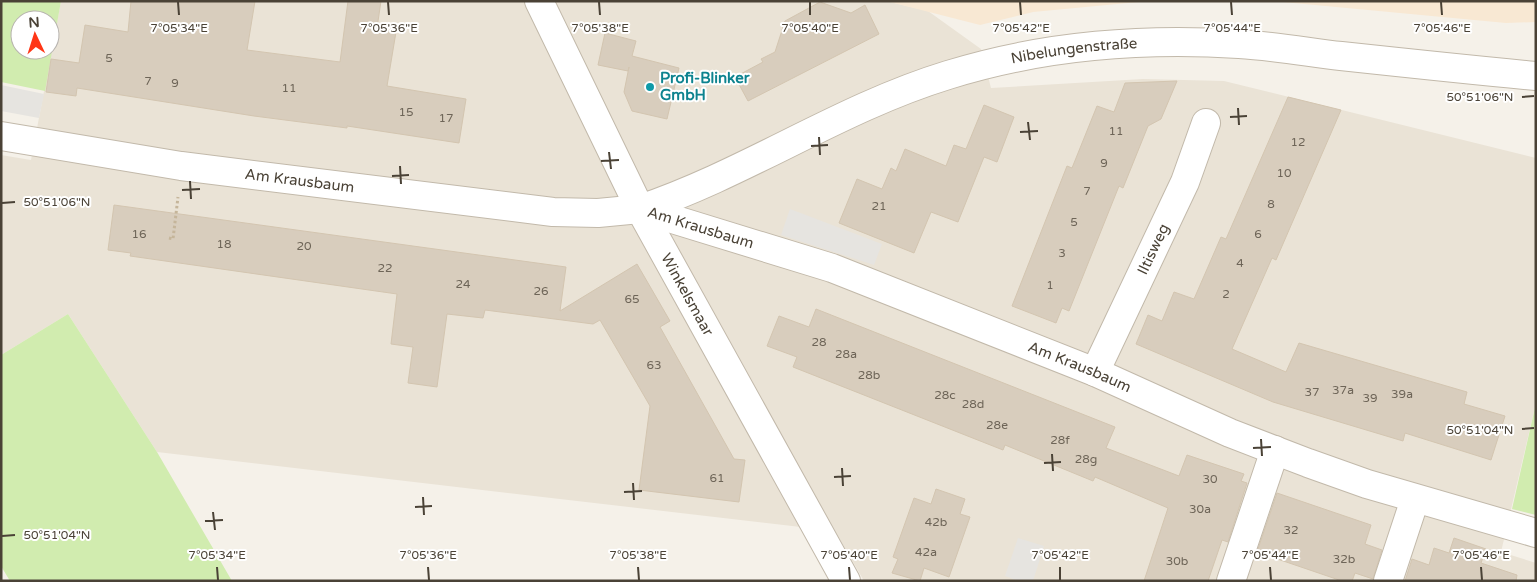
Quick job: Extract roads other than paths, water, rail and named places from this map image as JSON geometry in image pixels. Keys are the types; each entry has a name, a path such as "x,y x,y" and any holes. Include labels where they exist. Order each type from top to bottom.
{"street":[{"name":"Winkelsmaar","path":"540,1 640,209 846,581"},
{"name":"Nibelungenstraße","path":"640,209 676,197 860,108 947,75 1006,60 1049,52 1136,43 1240,44 1536,76"},
{"name":"Iltisweg","path":"1095,372 1185,182 1206,123"},
{"name":"Am Krausbaum","path":"1,136 181,166 553,212 598,213 640,209 832,268 1095,372 1230,433 1367,484 1536,533"},
{"path":"1231,581 1275,450"},
{"path":"1388,581 1415,499"}],"place":[{"name":"Profi-Blinker GmbH","path":"650,87"}]}
